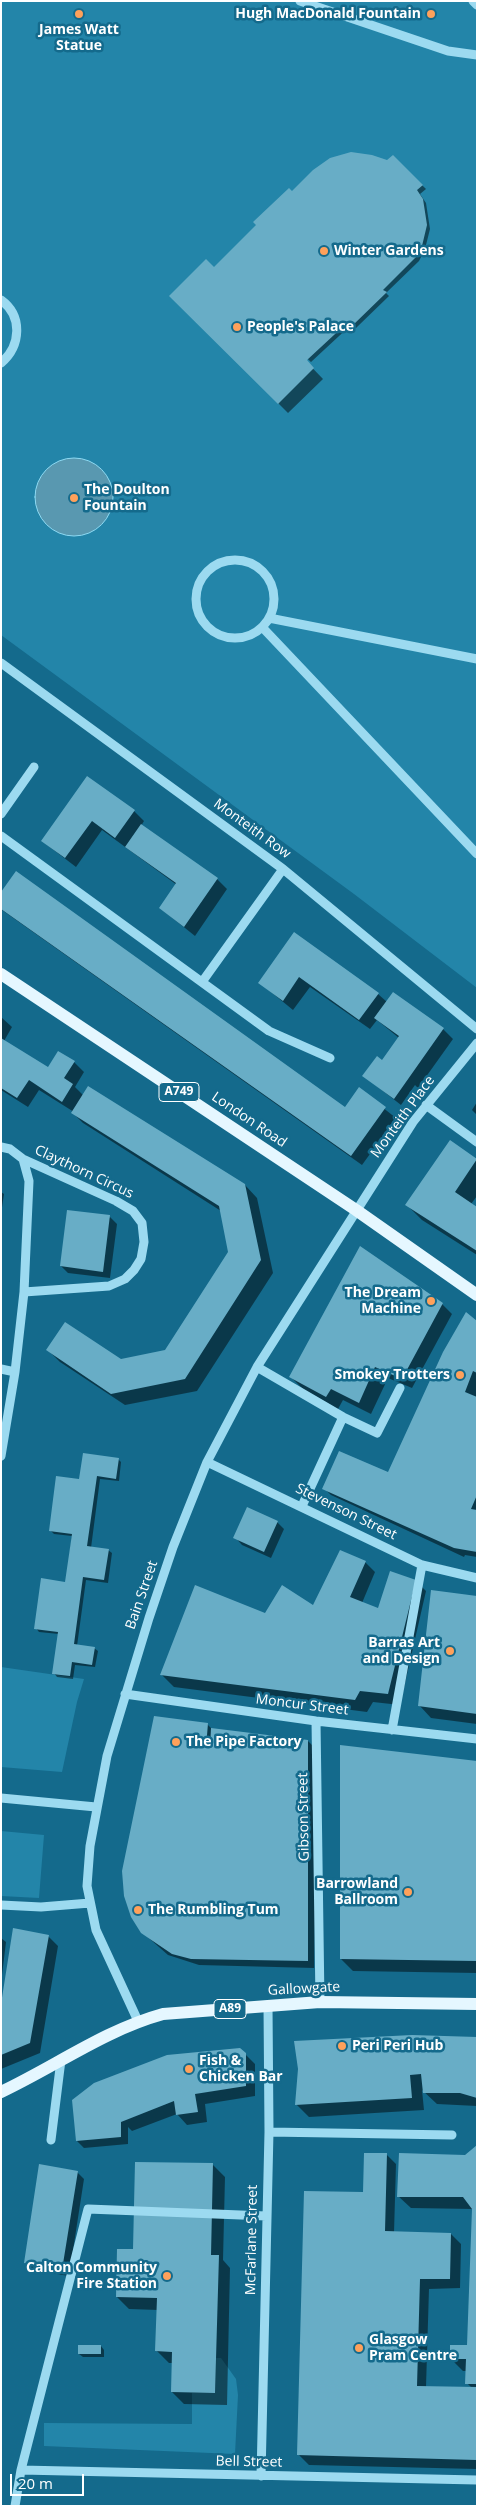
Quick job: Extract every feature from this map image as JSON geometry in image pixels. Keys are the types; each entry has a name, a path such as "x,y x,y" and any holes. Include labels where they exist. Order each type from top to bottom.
{"main road":[{"name":"London Road","path":"1,974 356,1210 477,1295"},
{"name":"Gallowgate","path":"1,2092 108,2034 138,2021 163,2014 320,2002 477,2004"}],"street":[{"path":"300,1 448,51 477,55"},
{"path":"473,1 477,6"},
{"path":"1,300 13,314 17,326 17,340 12,352 1,362"},
{"path":"231,560 244,561 256,567 271,584 273,607 269,618 262,627 251,635 238,638 224,637 212,632 203,622 196,602 196,591 204,576 218,564 231,560"},
{"path":"269,618 477,659"},
{"path":"262,627 477,854"},
{"name":"Monteith Row","path":"1,663 283,869 477,1029"},
{"path":"1,814 34,767"},
{"path":"1,836 269,1031 330,1058"},
{"path":"202,982 283,869"},
{"name":"Monteith Place","path":"356,1210 413,1122 477,1043"},
{"path":"426,1105 477,1142"},
{"name":"Claythorn Circus","path":"1,1147 10,1150 23,1159 116,1201 133,1211 142,1223 144,1242 141,1259 125,1279 110,1286 24,1292"},
{"path":"1,1456 15,1372 24,1292 29,1181 23,1159"},
{"name":"Bain Street","path":"138,2021 96,1930 87,1886 90,1846 106,1756 173,1547 207,1462 257,1367 356,1210"},
{"path":"257,1367 343,1417 377,1433 400,1388"},
{"path":"1,1369 15,1372"},
{"path":"302,1506 343,1417"},
{"name":"Stevenson Street","path":"207,1462 422,1565 477,1578"},
{"path":"392,1730 422,1565"},
{"name":"Moncur Street","path":"125,1694 316,1721 477,1739"},
{"name":"Gibson Street","path":"316,1721 320,2002"},
{"path":"1,1798 96,1807"},
{"path":"1,1905 41,1907 90,1903"},
{"name":"McFarlane Street","path":"261,2476 269,2132 268,2006"},
{"path":"50,2140 61,2060"},
{"path":"269,2132 452,2135"},
{"path":"15,2506 22,2470 88,2209 266,2216"},
{"name":"Bell Street","path":"22,2470 477,2480"}],"shaded area":[{"path":"1,1 477,1 477,988 354,894 1,635"},
{"name":"The Doulton Fountain","path":"66,458 82,458 96,464 107,475 113,489 113,505 107,519 96,530 82,536 66,536 52,530 41,519 35,505 35,489 41,475 52,464"},
{"path":"1,1667 84,1679 77,1702 62,1772 1,1767"},
{"path":"1,1831 44,1835 39,1898 1,1896"},
{"path":"216,2358 221,2358 236,2379 238,2395 235,2454 44,2446 44,2423 192,2424 192,2393 215,2393"}],"building":[{"name":"Winter Gardens","path":"351,152 372,155 387,160 393,155 423,185 417,190 423,199 427,225 422,246 416,257 383,290 387,292 352,326 348,322 307,360 314,368 278,404 169,296 206,259 214,267 256,225 253,222 289,188 292,191 313,170 330,158"},
{"path":"87,776 135,810 115,838 92,821 65,858 41,841"},
{"path":"141,824 218,878 184,927 159,908 176,883 125,847"},
{"path":"16,871 345,1107 359,1087 386,1107 351,1156 1,909 1,892"},
{"path":"294,932 379,993 359,1020 299,977 283,1001 258,983"},
{"path":"393,992 444,1028 394,1099 362,1076 377,1056 382,1060 399,1036 374,1018"},
{"path":"1,1038 48,1067 58,1051 75,1061 64,1078 73,1084 62,1102 29,1080 17,1098 1,1088"},
{"path":"88,1086 245,1184 261,1260 185,1379 111,1394 46,1350 65,1322 121,1359 165,1350 228,1252 219,1206 71,1113"},
{"path":"450,1140 477,1159 455,1192 477,1207 477,1251 405,1205"},
{"path":"67,1210 110,1215 103,1272 60,1266"},
{"path":"360,1246 443,1303 402,1379 375,1367 359,1403 331,1389 326,1397 289,1377"},
{"path":"466,1312 477,1321 477,1373 473,1371 465,1392 477,1397 477,1495 471,1509 477,1510 477,1552 454,1548 322,1489 339,1451 388,1472 443,1352"},
{"path":"83,1453 119,1458 116,1479 97,1476 87,1546 109,1549 104,1580 83,1577 74,1644 95,1647 92,1665 72,1662 70,1676 52,1674 58,1632 34,1629 41,1578 65,1582 72,1534 49,1531 56,1476 79,1479"},
{"path":"247,1507 278,1521 264,1552 233,1538"},
{"path":"340,1550 366,1561 350,1597 378,1608 390,1571 416,1580 388,1694 360,1691 355,1700 160,1675 195,1585 265,1613 282,1585 313,1605"},
{"name":"Barras Art and Design","path":"431,1590 477,1596 477,1714 418,1706"},
{"path":"154,1716 208,1723 206,1748 210,1748 211,1728 308,1740 308,1961 191,1959 172,1954 141,1933 131,1917 124,1896 122,1871"},
{"name":"Barrowland Ballroom","path":"340,1745 477,1761 477,1961 340,1959"},
{"path":"13,1928 49,1935 30,2043 1,2055 1,2004"},
{"path":"412,2035 477,2037 477,2098 460,2093 423,2093 421,2074 410,2075 412,2098 295,2105 298,2069 294,2041"},
{"path":"240,2048 246,2053 246,2086 195,2094 198,2112 176,2115 174,2101 121,2122 121,2137 76,2141 72,2100 94,2083 167,2055"},
{"path":"477,2145 477,2384 465,2384 466,2359 450,2359 450,2345 467,2345 472,2209 463,2197 397,2197 399,2153 465,2155"},
{"name":"Glasgow Pram Centre","path":"364,2153 387,2153 385,2231 451,2233 450,2279 420,2279 417,2386 477,2387 477,2460 297,2455 304,2191 363,2192"},
{"name":"Calton Community Fire Station","path":"135,2162 213,2163 211,2255 219,2255 215,2393 171,2392 172,2352 155,2351 157,2298 116,2297 117,2249 133,2249"},
{"path":"39,2164 78,2171 62,2270 24,2263"},
{"path":"78,2345 101,2345 101,2354 78,2354"}],"place":[{"name":"James Watt Statue","path":"79,14"},
{"name":"Hugh MacDonald Fountain","path":"431,14"},
{"name":"Winter Gardens","path":"324,251"},
{"name":"People's Palace","path":"237,327"},
{"name":"The Doulton Fountain","path":"74,498"},
{"name":"The Dream Machine","path":"431,1301"},
{"name":"Smokey Trotters","path":"460,1375"},
{"name":"Barras Art and Design","path":"450,1651"},
{"name":"The Pipe Factory","path":"176,1742"},
{"name":"Barrowland Ballroom","path":"408,1892"},
{"name":"The Rumbling Tum","path":"138,1910"},
{"name":"Peri Peri Hub","path":"342,2046"},
{"name":"Fish & Chicken Bar","path":"189,2069"},
{"name":"Calton Community Fire Station","path":"167,2276"},
{"name":"Glasgow Pram Centre","path":"359,2348"}]}
